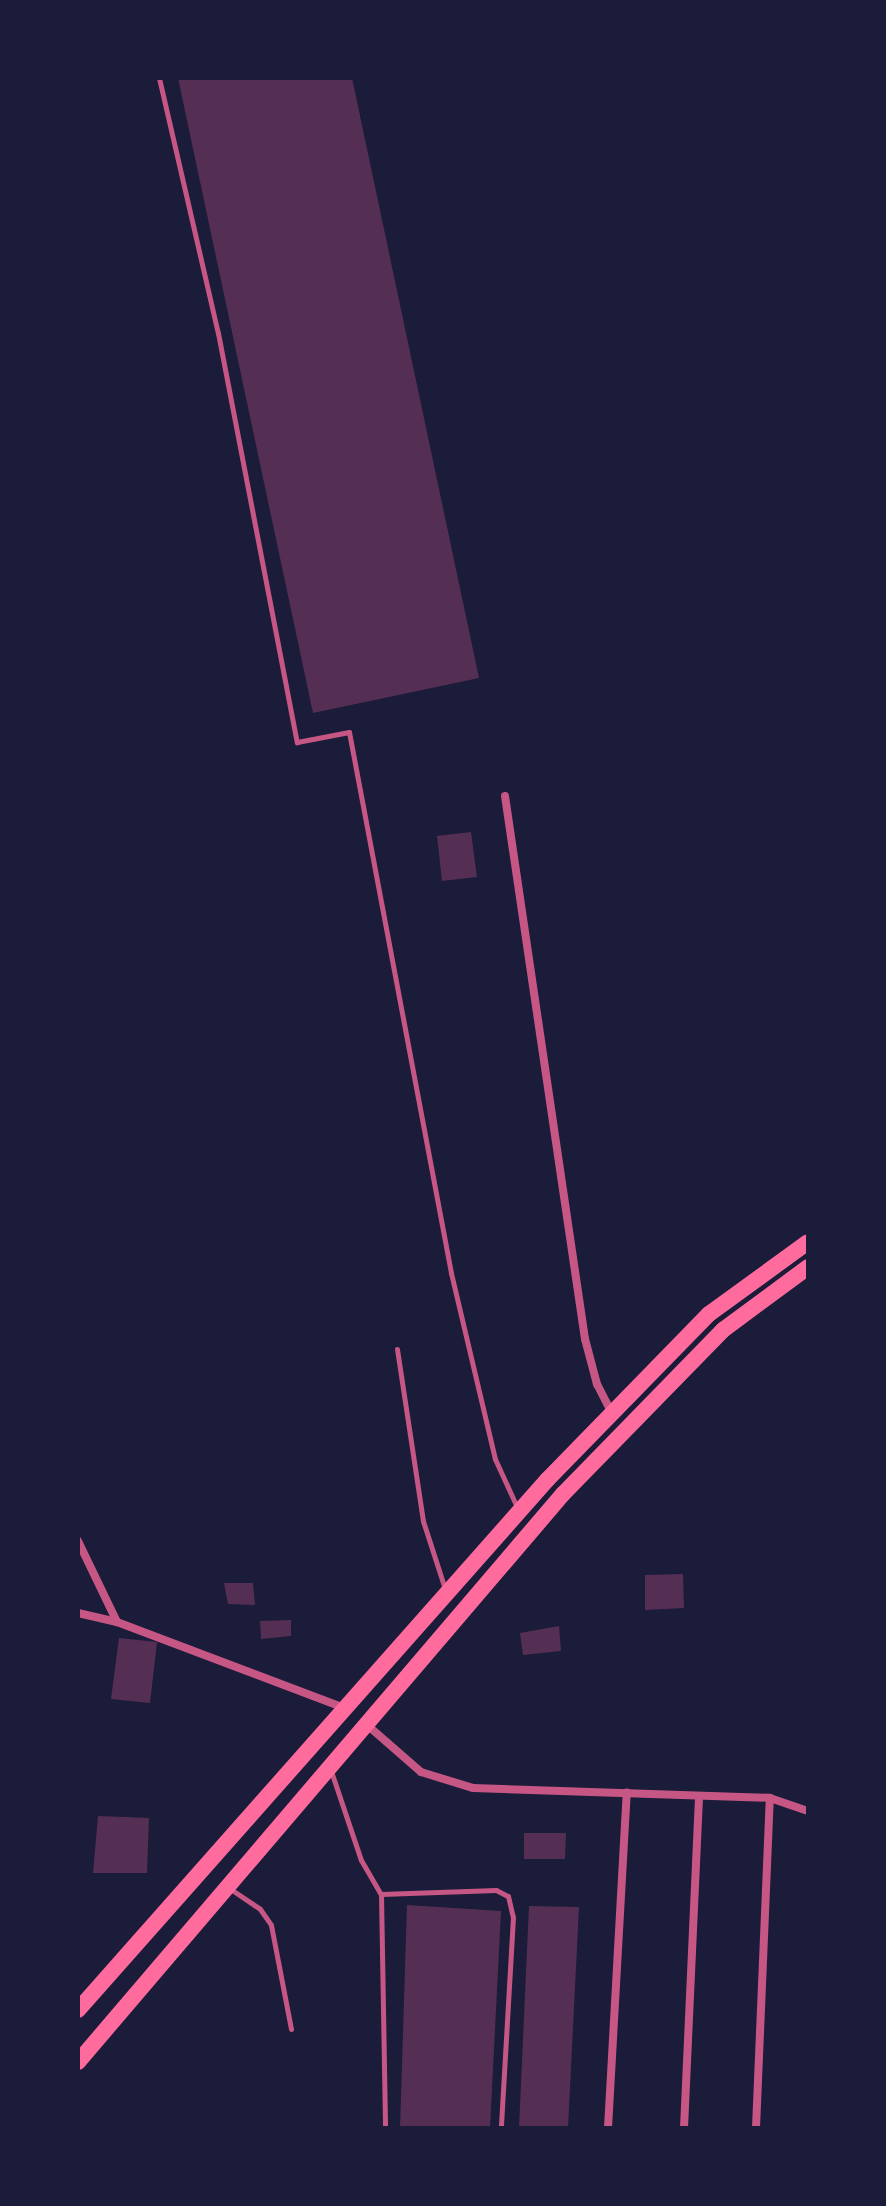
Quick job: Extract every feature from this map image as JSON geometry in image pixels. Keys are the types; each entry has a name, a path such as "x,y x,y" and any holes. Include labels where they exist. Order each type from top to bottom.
{"highway":[{"path":"78,2010 519,1512 612,1413 709,1314 808,1242"},
{"path":"78,2062 563,1494 723,1330 808,1267"}],"street":[{"path":"505,796 585,1339 597,1384 612,1413"},
{"path":"78,1541 117,1622"},
{"path":"78,1613 117,1622 346,1708"},
{"path":"366,1724 404,1760 439,1780 473,1788 770,1798 808,1811"},
{"path":"608,2128 627,1793"},
{"path":"684,2128 699,1796"},
{"path":"756,2128 770,1798"}],"lane":[{"path":"159,78 218,333 297,742 349,732 454,1288 495,1459 519,1512"},
{"path":"397,1349 423,1521 447,1593"},
{"path":"329,1767 361,1860 381,1894 385,2128"},
{"path":"227,1887 260,1909 271,1925 291,2029"},
{"path":"381,1894 496,1890 508,1896 513,1917 501,2128"}],"building":[{"path":"178,78 352,78 479,678 313,713"},
{"path":"471,832 477,877 442,881 437,836"},
{"path":"683,1574 684,1608 645,1610 645,1575"},
{"path":"224,1583 253,1583 255,1605 228,1604"},
{"path":"291,1620 291,1636 261,1639 260,1621"},
{"path":"559,1626 561,1651 523,1655 520,1633"},
{"path":"119,1638 157,1642 150,1703 111,1699"},
{"path":"98,1816 149,1818 147,1873 93,1873"},
{"path":"524,1833 566,1833 565,1859 524,1859"},
{"path":"407,1905 501,1911 490,2128 400,2128"},
{"path":"529,1906 579,1907 568,2128 519,2128"}]}
